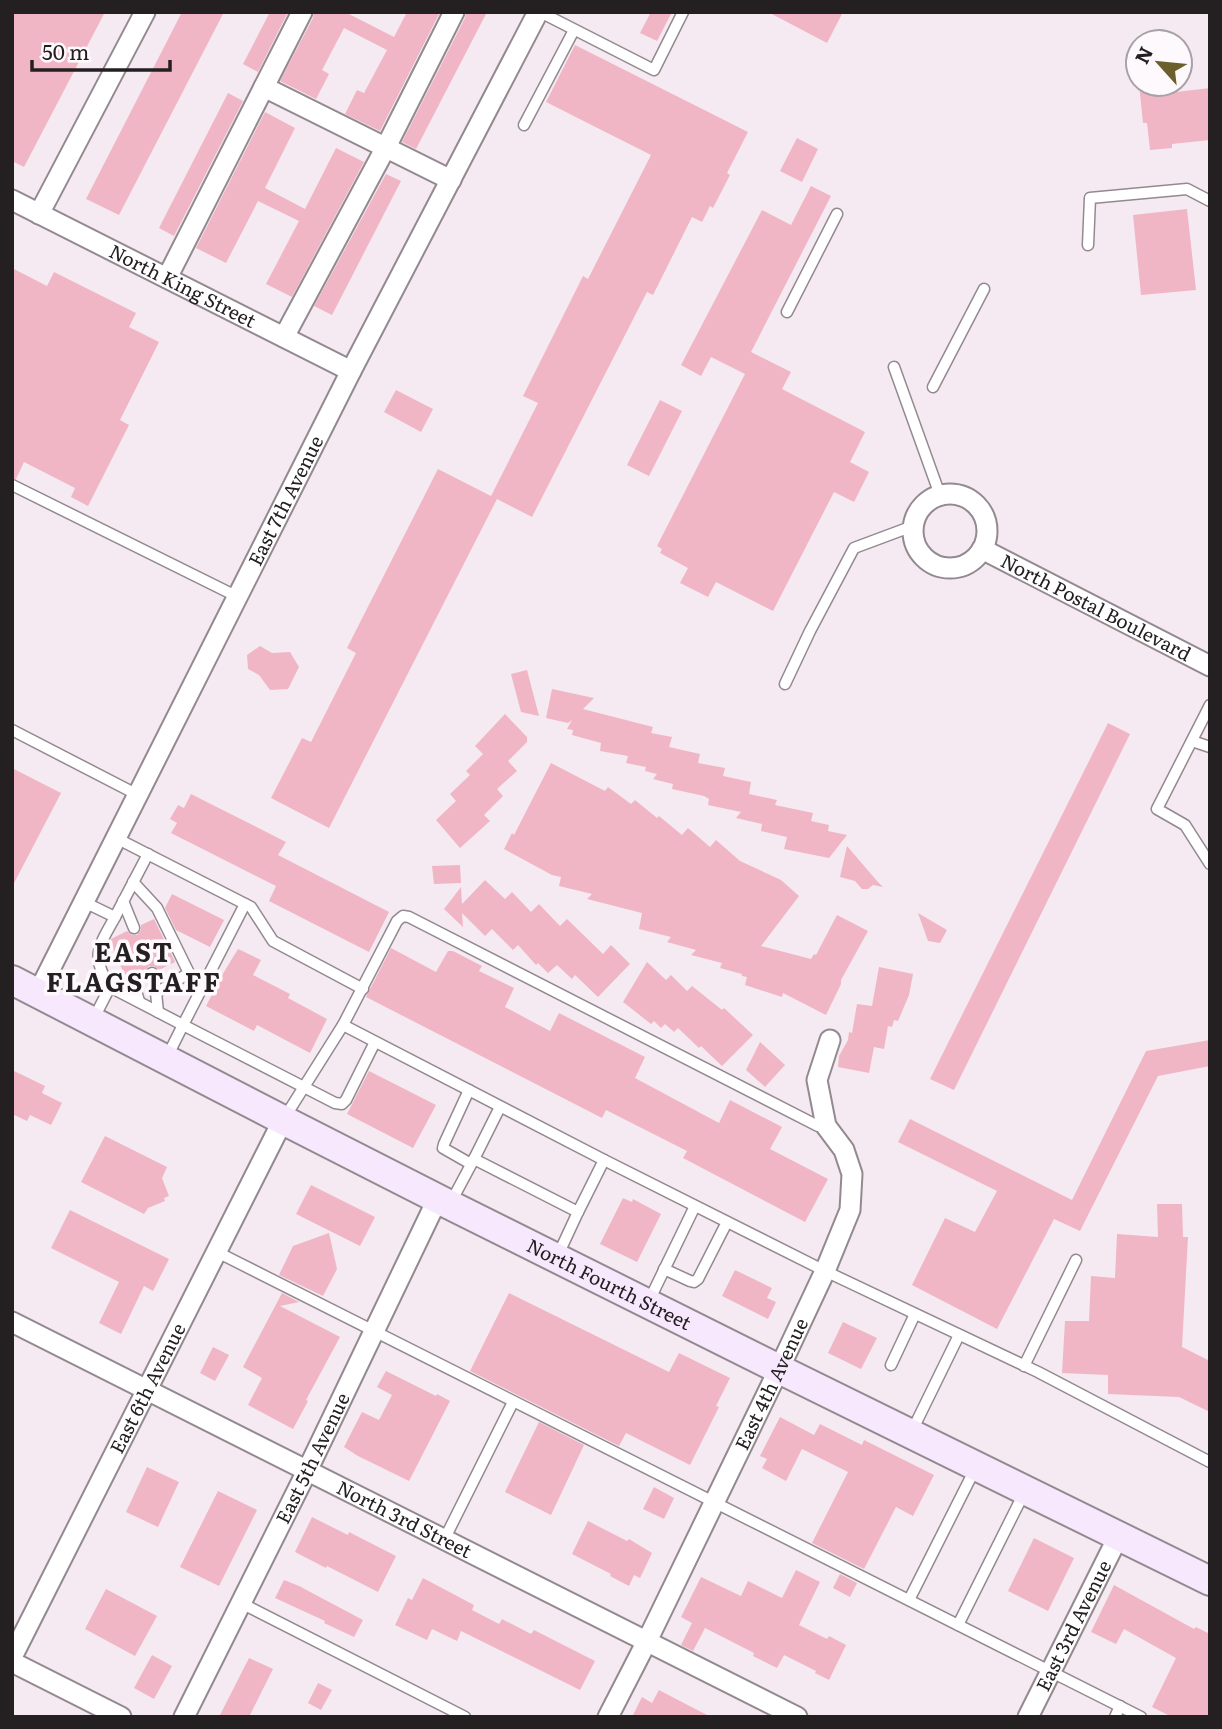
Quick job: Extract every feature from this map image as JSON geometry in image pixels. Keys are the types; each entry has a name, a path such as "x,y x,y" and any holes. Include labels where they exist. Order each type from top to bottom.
{"main road":[{"name":"North Fourth Street","path":"12,980 444,1202 1210,1581"}],"street":[{"path":"39,214 145,12"},
{"path":"167,278 302,12"},
{"path":"284,337 386,147 454,12"},
{"name":"East 7th Avenue","path":"38,993 351,371 539,12"},
{"path":"264,87 451,180"},
{"name":"North King Street","path":"12,200 351,371"},
{"path":"913,526 915,516 922,506 940,495"},
{"name":"North Postal Boulevard","path":"913,526 913,539 918,551 938,567 963,566 974,559 987,537 983,513 975,503 964,496 940,495"},
{"name":"North Postal Boulevard","path":"982,549 1210,666"},
{"name":"East 4th Avenue","path":"608,1717 779,1369 850,1210 852,1174 844,1150 826,1126 817,1080 830,1040"},
{"name":"East 6th Avenue","path":"12,1660 283,1121"},
{"name":"East 5th Avenue","path":"184,1717 374,1332 444,1202"},
{"name":"North 3rd Street","path":"12,1322 797,1717"},
{"name":"East 3rd Avenue","path":"1028,1717 1119,1535"},
{"path":"12,1660 121,1717"}],"lane":[{"path":"539,12 654,70 683,12"},
{"path":"524,125 574,30"},
{"path":"1088,245 1090,198 1187,189 1210,201"},
{"path":"787,312 837,214"},
{"path":"933,387 984,289"},
{"path":"894,367 940,495"},
{"path":"12,485 238,597"},
{"path":"785,684 854,548 913,526"},
{"path":"1210,705 1157,810 1185,825 1210,864"},
{"path":"12,730 138,795"},
{"path":"1192,741 1210,747"},
{"path":"116,838 251,907 273,941 363,989"},
{"path":"1198,846 1210,846"},
{"path":"148,854 115,917 112,932 98,955 101,973 110,986 335,1103 342,1104 346,1100 375,1042"},
{"path":"133,882 157,908 189,973 156,993"},
{"path":"124,901 134,928"},
{"path":"84,902 115,917"},
{"path":"166,1059 245,904"},
{"path":"283,1121 343,1025 397,920 403,915 818,1126 826,1126"},
{"path":"152,973 158,1012"},
{"path":"133,981 139,1001"},
{"path":"92,1021 110,986"},
{"path":"343,1025 695,1206 1024,1366 1210,1462"},
{"path":"469,1090 443,1148 578,1212"},
{"path":"444,1202 472,1161 500,1107"},
{"path":"556,1258 604,1160"},
{"path":"648,1303 695,1206"},
{"path":"664,1269 694,1282 727,1222"},
{"path":"217,1252 1141,1717"},
{"path":"1024,1366 1076,1260"},
{"path":"891,1365 915,1314"},
{"path":"911,1433 959,1335"},
{"path":"443,1540 513,1402"},
{"path":"909,1600 977,1466"},
{"path":"958,1625 1026,1489"},
{"path":"241,1603 465,1717"},
{"path":"1115,1717 1120,1706"}],"building":[{"path":"12,12 105,12 24,167 12,161"},
{"path":"182,12 224,12 119,215 86,199"},
{"path":"270,12 288,12 258,72 243,64"},
{"path":"314,12 345,12 394,37 407,12 440,12 380,131 345,114 357,90 364,93 387,50 344,28 322,70 329,74 316,99 280,81"},
{"path":"466,12 487,12 416,149 402,142"},
{"path":"651,12 672,12 657,41 640,33"},
{"path":"768,12 843,12 827,43"},
{"path":"575,45 748,132 713,208 710,206 702,222 692,217 653,295 647,292 532,517 497,499 329,828 271,798 302,738 311,742 356,653 347,648 438,469 491,496 538,403 523,396 583,276 588,279 651,155 546,102"},
{"path":"1210,88 1210,140 1172,144 1172,148 1150,150 1147,123 1143,123 1140,98 1194,98 1194,90"},
{"path":"228,93 243,101 174,236 159,228"},
{"path":"265,112 295,128 265,188 305,209 336,148 364,162 292,297 266,284 299,221 258,201 226,263 196,248"},
{"path":"797,138 818,149 802,182 780,171"},
{"path":"386,174 401,181 332,315 314,306"},
{"path":"811,186 831,196 751,352 791,372 782,389 865,432 850,462 869,472 854,502 834,492 773,611 716,582 708,597 680,583 688,568 660,553 662,549 657,546 745,374 711,357 701,376 681,365 762,210 791,225"},
{"path":"1187,209 1196,290 1141,295 1133,215"},
{"path":"12,268 47,286 54,272 136,313 129,327 159,342 120,420 129,425 88,506 71,497 75,488 24,462 16,479 12,478"},
{"path":"396,390 433,409 421,432 384,412"},
{"path":"660,400 682,411 649,476 627,465"},
{"path":"260,646 272,653 290,652 299,667 288,689 270,690 259,675 248,669 247,655"},
{"path":"527,670 539,716 521,712 511,674"},
{"path":"552,689 594,698 583,709 653,727 651,733 672,737 669,747 700,754 698,763 725,768 723,776 751,782 749,794 777,800 775,805 813,813 811,821 829,825 828,831 847,835 829,858 784,849 787,837 761,831 762,824 736,818 741,812 708,805 709,799 704,796 672,789 673,784 653,779 657,774 645,771 646,767 626,763 628,756 600,751 601,743 572,735 573,730 567,729 572,720 568,723 546,718"},
{"path":"505,714 527,737 527,742 508,761 517,771 497,789 503,796 484,815 490,821 460,848 436,820 456,801 450,794 470,775 466,771 483,754 475,746"},
{"path":"1108,723 1130,734 954,1090 930,1079"},
{"path":"551,763 605,791 608,787 631,804 635,800 682,835 688,828 710,847 716,840 740,861 781,880 799,896 761,946 811,959 816,955 837,915 868,931 841,980 826,1015 783,993 782,997 745,985 747,977 720,968 722,963 691,955 696,950 667,942 671,937 639,929 642,913 587,899 592,894 559,886 561,877 552,875 504,849"},
{"path":"12,768 61,793 12,887"},
{"path":"191,794 286,842 278,855 389,912 369,952 269,901 276,886 171,833 177,823 170,819 178,805 184,808"},
{"path":"847,846 883,887 873,885 862,889 855,881 840,877"},
{"path":"460,865 461,883 434,884 432,866"},
{"path":"485,880 505,899 512,892 531,912 539,904 560,926 567,919 603,954 611,945 630,964 598,997 575,975 572,979 557,965 548,973 538,963 536,965 518,945 513,950 492,929 485,936 462,913 463,927 444,909 461,887 462,904"},
{"path":"172,894 224,920 210,947 176,930 165,908"},
{"path":"918,913 947,930 940,943 928,941"},
{"path":"154,919 175,962 159,970 149,966 145,976 140,978 130,974 126,978 111,939 127,931 137,935 141,925"},
{"path":"391,948 436,972 448,951 453,951 482,966 479,971 514,988 505,1007 550,1031 559,1013 645,1057 635,1078 719,1123 730,1100 782,1127 770,1149 828,1179 805,1222 683,1158 687,1151 606,1110 602,1118 366,997"},
{"path":"238,949 261,960 253,975 290,994 288,998 327,1019 310,1053 257,1025 254,1031 206,1006"},
{"path":"647,962 666,980 671,975 687,991 692,986 722,1010 724,1008 753,1035 722,1066 678,1028 674,1032 665,1024 661,1028 654,1021 651,1024 623,1002"},
{"path":"879,967 913,974 909,995 898,1021 894,1020 892,1027 888,1026 884,1049 874,1047 869,1073 838,1067 839,1056 848,1040 849,1032 852,1033 857,1004 872,1006"},
{"path":"1210,1040 1210,1066 1158,1076 1080,1231 1054,1219 997,1329 912,1285 945,1218 975,1232 997,1191 898,1142 910,1119 1072,1200 1146,1051"},
{"path":"760,1042 785,1065 765,1087 746,1070"},
{"path":"12,1070 45,1086 42,1093 62,1103 51,1125 30,1115 27,1121 12,1114"},
{"path":"369,1071 436,1105 413,1148 347,1114"},
{"path":"105,1136 167,1167 162,1178 169,1196 164,1198 165,1201 148,1208 144,1214 81,1182"},
{"path":"311,1185 375,1217 360,1246 296,1214"},
{"path":"623,1198 632,1202 633,1199 661,1214 637,1262 600,1244"},
{"path":"1157,1204 1182,1204 1183,1237 1188,1237 1182,1347 1210,1361 1210,1412 1179,1397 1108,1394 1108,1375 1062,1373 1065,1321 1089,1321 1091,1276 1115,1278 1117,1234 1158,1237"},
{"path":"70,1210 169,1259 153,1291 144,1286 121,1334 99,1323 119,1282 51,1248"},
{"path":"329,1233 337,1269 323,1296 279,1275 293,1246"},
{"path":"735,1270 772,1288 767,1298 776,1302 768,1319 722,1296"},
{"path":"282,1293 299,1302 280,1306 340,1337 293,1429 248,1405 262,1378 243,1367"},
{"path":"509,1293 669,1372 679,1353 730,1378 716,1406 719,1407 690,1465 626,1433 619,1446 470,1371"},
{"path":"843,1322 877,1338 861,1369 828,1353"},
{"path":"213,1347 229,1355 215,1381 200,1373"},
{"path":"386,1371 450,1401 409,1481 344,1447 362,1412 379,1420 392,1395 377,1387"},
{"path":"780,1417 814,1435 820,1424 862,1445 864,1440 934,1475 913,1516 896,1507 864,1569 812,1543 848,1472 802,1449 786,1481 762,1468 767,1459 760,1456"},
{"path":"539,1422 584,1445 551,1515 505,1492"},
{"path":"147,1467 179,1482 158,1527 126,1512"},
{"path":"654,1487 674,1498 664,1519 643,1509"},
{"path":"218,1491 257,1510 219,1586 180,1567"},
{"path":"312,1517 396,1556 378,1592 295,1552"},
{"path":"588,1521 627,1541 629,1539 652,1553 640,1578 634,1575 629,1586 572,1554"},
{"path":"1034,1538 1074,1558 1048,1611 1008,1591"},
{"path":"796,1570 820,1582 799,1625 846,1645 829,1680 784,1655 777,1668 705,1628 693,1651 681,1645 692,1623 681,1617 701,1577 741,1596 748,1581 782,1598"},
{"path":"840,1574 857,1583 850,1597 833,1588"},
{"path":"423,1578 474,1605 472,1610 499,1624 502,1619 531,1634 534,1630 595,1661 580,1690 461,1631 457,1641 432,1629 427,1640 395,1625 408,1598 412,1600"},
{"path":"284,1580 363,1620 354,1637 275,1598"},
{"path":"1114,1585 1194,1629 1196,1627 1210,1634 1210,1717 1172,1717 1152,1707 1176,1658 1124,1629 1116,1644 1091,1632"},
{"path":"106,1589 157,1616 135,1656 85,1629"},
{"path":"152,1655 172,1666 154,1699 134,1688"},
{"path":"249,1658 273,1669 249,1717 219,1717"},
{"path":"318,1683 332,1690 321,1710 308,1703"},
{"path":"659,1690 711,1717 632,1717 642,1697 652,1703"}],"district":[{"name":"EAST FLAGSTAFF","path":"134,968"}]}
